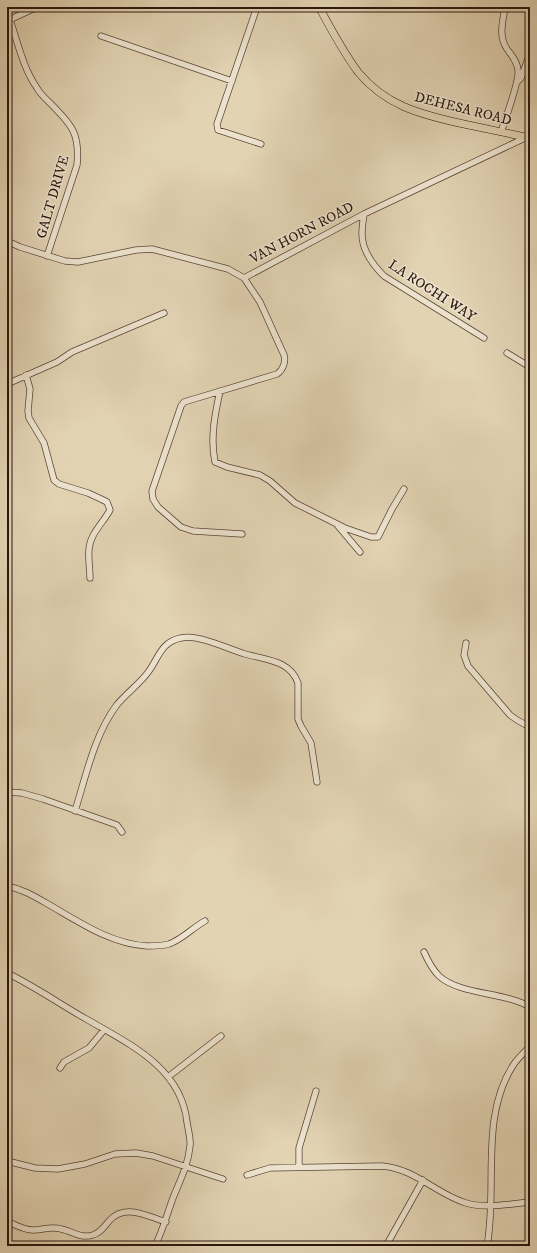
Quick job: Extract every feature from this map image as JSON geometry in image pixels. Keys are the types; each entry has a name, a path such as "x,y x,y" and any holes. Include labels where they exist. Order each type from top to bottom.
{"main road":[{"name":"DEHESA ROAD","path":"318,7 358,72 383,95 399,105 417,113 528,138"}],"street":[{"path":"8,20 37,7"},
{"path":"257,7 217,124 218,130 261,144"},
{"path":"501,132 518,74 515,58 506,48 501,31 506,7"},
{"name":"GALT DRIVE","path":"8,20 27,71 38,90 66,119 75,134 78,150 77,165 47,256"},
{"path":"101,36 232,81"},
{"path":"516,82 521,78 530,53"},
{"name":"VAN HORN ROAD","path":"242,534 193,531 181,527 158,507 153,499 152,491 181,406 187,401 277,374 283,367 285,359 260,302 244,278 364,214 528,138"},
{"name":"LA ROCHI WAY","path":"364,214 362,234 365,252 376,269 384,276 484,338"},
{"path":"7,241 47,256 65,261 78,262 152,248 228,269 244,278"},
{"path":"7,384 57,362 72,352 164,313"},
{"path":"507,353 530,367"},
{"path":"26,376 30,389 28,411 29,418 44,443 54,480 59,484 88,493 107,502 110,510 91,541 89,549 90,578"},
{"path":"220,391 215,415 212,450 215,462 227,467 260,475 270,481 295,503 345,528 371,537 378,536 404,489"},
{"path":"335,523 360,552"},
{"path":"75,811 92,756 108,718 116,705 149,672 162,649 173,640 183,637 201,640 246,654 276,661 288,668 298,683 298,719 311,743 317,782"},
{"path":"466,643 464,655 468,666 510,714 517,720 530,727"},
{"path":"7,792 22,793 43,799 117,825 122,832"},
{"path":"7,886 25,891 107,936 135,945 152,946 170,944 187,935 197,925 205,921"},
{"path":"424,952 436,972 450,984 518,1002 530,1007"},
{"path":"7,973 32,986 145,1054 168,1077 178,1093 187,1115 190,1145 186,1167 173,1198 166,1222 155,1246"},
{"path":"60,1068 64,1062 89,1048 104,1030"},
{"path":"168,1077 221,1036"},
{"path":"487,1246 494,1123 499,1093 514,1064 530,1046"},
{"path":"299,1167 299,1148 316,1091"},
{"path":"7,1161 35,1168 58,1169 80,1165 115,1154 136,1153 152,1156 223,1179"},
{"path":"246,1175 270,1168 387,1166 403,1170 464,1203 477,1206 490,1206 530,1202"},
{"path":"386,1246 423,1180"},
{"path":"7,1221 20,1228 34,1230 60,1228 85,1237 99,1232 112,1218 122,1212 134,1212 166,1222"}]}
